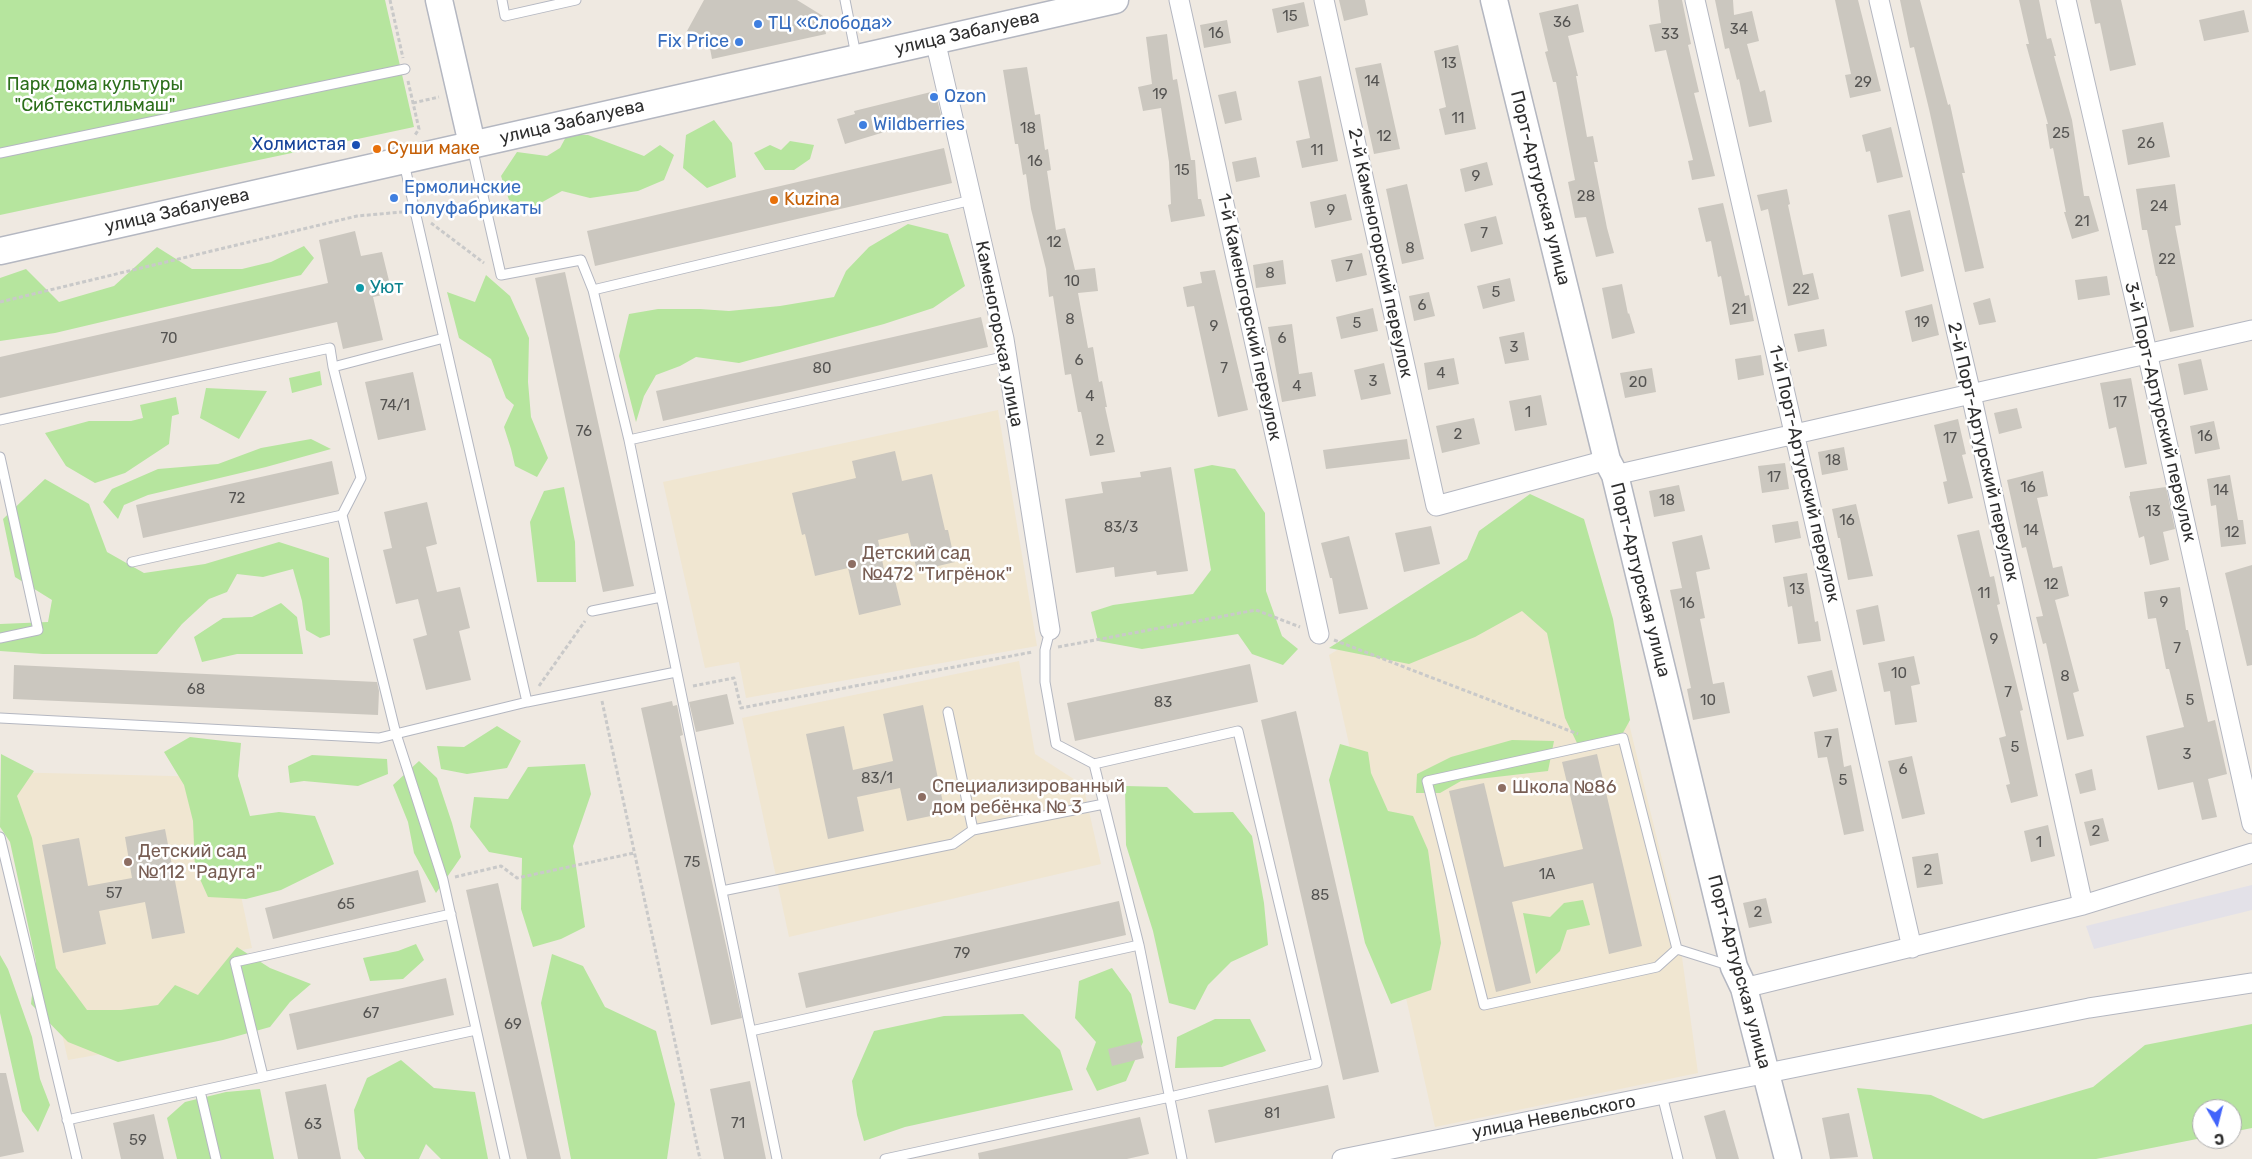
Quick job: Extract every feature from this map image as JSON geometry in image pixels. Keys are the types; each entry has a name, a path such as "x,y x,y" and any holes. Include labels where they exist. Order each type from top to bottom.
{"street":[{"path":"439,0 472,144"},
{"name":"улица Забалуева","path":"0,251 1115,0"},
{"name":"1-й Каменогорский переулок","path":"1179,0 1319,634"},
{"name":"2-й Каменогорский переулок","path":"1324,0 1436,506 1611,468"},
{"name":"Порт-Артурская улица","path":"1494,0 1739,977 1767,1074 1788,1159"},
{"name":"1-й Порт-Артурский переулок","path":"1695,0 1912,948"},
{"name":"2-й Порт-Артурский переулок","path":"1879,0 1971,394 2083,905"},
{"name":"3-й Порт-Артурский переулок","path":"2066,0 2148,352 2252,824"},
{"name":"Каменогорская улица","path":"935,40 1007,356 1050,630"},
{"path":"1611,468 1795,434 2148,352 2252,330"},
{"path":"1739,977 1912,948 2083,905 2252,853"},
{"name":"улица Невельского","path":"1342,1159 2089,1008 2252,984"}],"lane":[{"path":"502,0 506,16 576,0"},
{"path":"844,0 856,58"},
{"path":"0,153 405,69"},
{"path":"472,144 501,276 580,260 593,290 629,440 777,1159"},
{"path":"403,160 527,702"},
{"path":"593,290 972,200"},
{"path":"333,367 444,338"},
{"path":"0,420 330,348 333,367 362,478 342,515 396,734 443,880 505,1159"},
{"path":"629,440 1007,356"},
{"path":"0,457 38,630 0,638"},
{"path":"132,562 342,515"},
{"path":"592,611 661,597"},
{"path":"885,1159 1317,1063 1238,731 1094,764 1056,744 1045,682 1045,650 1050,630"},
{"path":"0,718 379,738 527,702 676,672"},
{"path":"948,712 972,830"},
{"path":"1623,738 1677,949 1657,968 1484,1005 1427,781 1623,738"},
{"path":"1094,764 1139,945 1182,1159"},
{"path":"722,891 953,844 972,830 1104,804"},
{"path":"0,837 77,1159"},
{"path":"263,1076 235,962 451,914"},
{"path":"751,1031 1139,945"},
{"path":"1677,949 1739,977"},
{"path":"67,1120 476,1030"},
{"path":"200,1090 216,1159"},
{"path":"1662,1095 1678,1159"}],"path":[{"path":"413,103 442,96"},
{"path":"0,302 357,216 415,211 501,276"},
{"path":"680,688 734,678 741,708 1256,610 1599,742"},
{"path":"527,702 592,611"},
{"path":"599,688 700,1159"},
{"path":"443,880 501,866 517,878 634,853"}],"shaded area":[{"name":"Детский сад №472 \"Тигрёнок\"","path":"998,410 1037,646 746,698 739,662 705,668 663,482"},
{"name":"Школа №86","path":"1580,522 1677,921 1698,1073 1435,1127 1329,655 1530,532"},
{"name":"Специализированный дом ребёнка № 3","path":"1019,661 1035,754 1083,785 1101,864 789,937 742,718"},
{"name":"Детский сад №112 \"Радуга\"","path":"1,772 216,777 252,948 233,952 249,1028 68,1060"},
{"path":"2252,885 2252,910 2094,949 2086,926"}],"green space":[{"name":"Парк дома культуры \"Сибтекстильмаш\"","path":"0,0 385,0 414,127 0,215"},
{"path":"714,120 732,143 736,177 707,188 683,168 686,135"},
{"path":"567,135 588,135 644,156 660,145 674,155 664,180 638,191 590,198 562,191 530,209 509,200 501,176 517,152 547,156 560,148"},
{"path":"790,141 814,145 810,159 794,170 765,170 754,153 770,145 781,150"},
{"path":"908,224 948,234 965,286 933,308 884,324 739,363 696,357 680,366 656,375 644,396 636,422 619,356 629,314 658,309 729,311 780,306 834,297 846,271 869,247"},
{"path":"304,246 314,258 301,275 55,333 0,341 0,278 26,269 59,302 114,286 157,247 192,269 242,269 271,262"},
{"path":"486,275 510,296 529,338 528,382 531,417 548,458 537,477 515,466 504,427 514,405 506,398 491,359 459,338 447,292 475,302"},
{"path":"320,371 322,385 292,393 289,378"},
{"path":"206,388 267,391 239,439 200,418"},
{"path":"176,397 179,414 172,416 169,444 125,473 95,483 66,466 45,433 89,421 131,421 143,418 140,405"},
{"path":"311,439 331,449 266,467 148,495 124,505 118,519 103,502 112,489 158,469 218,464 261,448"},
{"path":"1212,465 1235,469 1265,513 1266,591 1282,636 1298,649 1283,665 1252,654 1238,634 1142,649 1098,641 1091,612 1113,605 1193,594 1211,570 1194,469"},
{"path":"45,479 89,504 107,552 144,573 205,564 279,542 329,558 330,635 320,638 306,630 302,601 293,569 263,577 237,574 227,592 209,599 182,624 157,654 43,654 0,651 0,624 48,622 52,600 15,577 3,519"},
{"path":"564,487 575,542 576,582 537,582 530,522 544,491"},
{"path":"1530,494 1584,519 1613,619 1630,720 1618,742 1599,745 1577,743 1565,718 1547,633 1522,611 1475,637 1409,664 1329,648 1467,559 1479,531"},
{"path":"281,603 297,617 303,654 237,654 202,662 194,637 223,618 252,617"},
{"path":"497,726 521,741 507,768 467,774 441,769 437,746 464,747"},
{"path":"190,737 241,743 238,776 250,816 279,812 315,816 334,864 281,890 246,899 208,897 195,868 193,821 184,785 164,752"},
{"path":"1512,740 1554,741 1548,771 1461,781 1440,793 1416,793 1417,774 1451,757"},
{"path":"1340,744 1368,752 1371,773 1388,811 1413,816 1428,850 1441,943 1431,990 1391,1004 1365,943 1329,780"},
{"path":"1,754 34,771 17,796 32,838 56,968 87,1010 121,1010 158,1005 175,985 198,995 237,947 270,968 311,984 290,1002 270,1027 223,1040 118,1062 68,1042 31,1004 36,962 10,842 0,827"},
{"path":"312,755 387,759 388,774 358,786 304,781 290,783 288,766"},
{"path":"419,761 437,778 461,857 436,893 414,853 408,822 393,785"},
{"path":"585,764 591,794 573,846 585,927 561,939 533,947 521,909 522,858 489,852 470,827 474,797 508,799 528,767"},
{"path":"1125,786 1167,787 1194,813 1233,812 1252,836 1264,903 1268,945 1231,962 1208,985 1195,1010 1169,1003 1153,931 1126,845"},
{"path":"1583,900 1590,925 1567,930 1560,951 1536,974 1523,913 1550,917 1564,903"},
{"path":"416,944 424,960 403,979 370,981 363,958 398,951"},
{"path":"552,954 583,966 605,1007 656,1031 675,1104 667,1159 571,1159 541,1003"},
{"path":"0,955 8,969 32,1037 40,1079 50,1105 38,1132 22,1111 0,1013"},
{"path":"1112,968 1131,994 1143,1042 1126,1081 1097,1091 1086,1069 1096,1042 1075,1018 1079,981"},
{"path":"1023,1014 1060,1050 1073,1090 905,1127 864,1141 857,1115 852,1081 874,1031 944,1016"},
{"path":"1215,1019 1250,1019 1266,1051 1222,1067 1175,1068 1177,1037"},
{"path":"2252,1024 2252,1128 2242,1130 2242,1099 2192,1099 2192,1140 2096,1159 1873,1159 1857,1088 1931,1095 1983,1119 2093,1087 2145,1045"},
{"path":"401,1060 434,1088 475,1092 488,1159 441,1159 426,1144 419,1159 365,1159 358,1149 354,1110 367,1078"},
{"path":"260,1089 274,1159 177,1159 167,1118 185,1102 226,1092"}],"building":[{"name":"ТЦ «Слобода»","path":"704,0 797,0 823,16 826,34 712,59 709,43 687,31"},
{"path":"1339,0 1365,0 1368,15 1344,21"},
{"path":"1658,0 1682,0 1691,44 1688,45 1699,92 1694,93 1715,176 1692,180 1688,161 1693,160 1666,50 1655,52 1649,25 1661,23"},
{"path":"1715,0 1733,0 1734,15 1752,11 1759,41 1747,44 1760,92 1765,90 1772,122 1749,127 1739,79 1737,80 1729,48 1725,49"},
{"path":"1835,0 1858,0 1881,91 1850,98 1845,75 1851,74"},
{"path":"1900,0 1920,0 1948,105 1950,104 1965,173 1962,173 1984,268 1965,272 1929,109 1914,47 1910,48"},
{"path":"2019,0 2039,0 2047,39 2051,38 2056,56 2054,56 2072,120 2084,196 2089,196 2099,231 2072,239 2064,212 2066,212 2053,148 2050,149 2046,124 2048,124 2026,44 2029,44"},
{"path":"2090,0 2121,0 2136,65 2110,71 2100,23 2095,24"},
{"path":"1304,2 1309,26 1277,33 1272,9"},
{"path":"1578,4 1584,32 1568,36 1578,76 1576,76 1587,137 1593,136 1598,162 1594,162 1614,253 1596,257 1586,217 1575,218 1568,182 1575,180 1556,82 1553,82 1545,52 1548,51 1539,13"},
{"path":"2244,10 2249,32 2204,41 2199,20"},
{"path":"1227,20 1231,43 1204,48 1200,25"},
{"path":"1167,34 1173,80 1177,79 1191,160 1195,160 1198,199 1201,199 1205,216 1171,222 1168,205 1171,204 1169,162 1161,108 1143,111 1138,87 1152,84 1146,37"},
{"path":"1458,45 1476,129 1445,135 1439,109 1446,107 1434,51"},
{"path":"1381,63 1400,149 1374,154 1355,68"},
{"path":"1027,67 1035,115 1040,114 1045,150 1048,149 1051,170 1047,171 1056,230 1065,228 1075,270 1095,268 1098,291 1078,293 1088,348 1093,347 1099,382 1102,381 1107,407 1105,407 1115,452 1090,456 1081,412 1078,412 1071,374 1065,375 1053,296 1049,297 1046,269 1031,209 1026,174 1023,175 1018,144 1015,144 1003,70"},
{"path":"1321,76 1338,161 1302,168 1296,141 1310,138 1298,81"},
{"path":"935,91 942,119 891,130 845,144 837,119 855,114 854,111"},
{"path":"1236,91 1242,120 1225,124 1218,95"},
{"path":"2163,122 2170,157 2128,165 2122,130"},
{"path":"1891,127 1903,177 1877,183 1870,151 1866,152 1862,135"},
{"path":"944,148 952,183 595,266 587,231"},
{"path":"1256,157 1260,177 1236,182 1232,162"},
{"path":"1487,162 1493,185 1465,192 1460,169"},
{"path":"1407,184 1424,259 1402,264 1386,189"},
{"path":"2175,184 2181,225 2175,226 2194,327 2170,332 2147,230 2142,230 2136,189"},
{"path":"1787,189 1790,204 1788,205 1803,275 1813,273 1819,299 1788,306 1768,209 1761,211 1757,195"},
{"path":"1346,194 1352,220 1315,228 1310,202"},
{"path":"1723,203 1745,296 1749,295 1754,321 1730,325 1721,276 1718,277 1711,241 1706,242 1698,208"},
{"path":"1910,210 1924,271 1901,277 1888,215"},
{"path":"1496,216 1503,244 1471,252 1464,224"},
{"path":"355,231 361,256 382,252 392,293 373,297 383,340 343,349 337,322 0,398 0,357 328,283 319,240"},
{"path":"1362,253 1367,275 1336,282 1331,260"},
{"path":"1283,260 1286,284 1256,288 1253,265"},
{"path":"1215,270 1248,410 1218,417 1194,306 1187,307 1183,287 1202,283 1200,272"},
{"path":"565,272 634,586 603,592 535,278"},
{"path":"2107,276 2110,295 2078,300 2075,280"},
{"path":"1510,278 1515,301 1483,309 1477,286"},
{"path":"1622,284 1628,314 1635,333 1612,339 1602,288"},
{"path":"1429,292 1435,316 1414,321 1409,296"},
{"path":"1990,298 1996,322 1979,325 1973,303"},
{"path":"1932,304 1939,335 1912,342 1905,311"},
{"path":"1373,308 1378,331 1341,339 1336,317"},
{"path":"981,317 988,347 663,421 656,391"},
{"path":"1292,324 1299,374 1312,372 1316,396 1282,402 1268,327"},
{"path":"1824,329 1827,346 1798,352 1794,334"},
{"path":"1524,332 1529,360 1505,364 1499,337"},
{"path":"1761,355 1764,375 1738,380 1735,359"},
{"path":"1454,358 1459,384 1428,390 1424,363"},
{"path":"2201,359 2208,390 2184,395 2178,364"},
{"path":"1384,363 1391,394 1361,400 1354,370"},
{"path":"1652,368 1656,392 1625,398 1620,373"},
{"path":"413,372 426,430 378,440 365,382"},
{"path":"2131,378 2147,464 2125,468 2116,427 2109,429 2100,383"},
{"path":"1541,395 1547,425 1515,431 1509,401"},
{"path":"2017,408 2022,428 1999,434 1994,413"},
{"path":"1474,418 1480,444 1442,453 1436,426"},
{"path":"1958,419 1966,454 1962,455 1973,498 1948,504 1943,482 1947,481 1934,425"},
{"path":"2214,421 2220,449 2195,454 2190,426"},
{"path":"1407,439 1410,459 1326,469 1323,450"},
{"path":"1844,447 1848,470 1822,475 1818,452"},
{"path":"895,451 902,481 932,474 945,530 948,530 955,562 917,571 908,533 878,540 885,574 893,572 901,605 859,615 848,568 815,576 805,534 802,535 792,493 856,478 852,461"},
{"path":"332,461 339,494 143,538 136,505"},
{"path":"1785,463 1789,489 1762,493 1758,466"},
{"path":"1171,467 1188,571 1157,575 1156,571 1115,577 1114,567 1076,573 1065,499 1103,493 1101,482 1141,477 1140,472"},
{"path":"2043,471 2048,496 2037,498 2053,568 2062,566 2069,596 2055,600 2079,691 2073,693 2084,736 2067,740 2046,643 2043,644 2036,617 2043,616 2026,547 2022,548 2007,480"},
{"path":"2230,475 2238,520 2243,520 2246,544 2221,547 2216,505 2211,506 2207,479"},
{"path":"1679,485 1685,511 1654,517 1649,491"},
{"path":"2166,487 2175,529 2163,532 2169,560 2150,565 2144,536 2139,538 2129,496 2130,492"},
{"path":"427,502 437,544 426,547 437,592 460,587 470,628 459,631 471,680 426,690 413,639 427,635 418,599 396,604 383,550 392,548 384,512"},
{"path":"1856,504 1873,576 1848,580 1832,509"},
{"path":"1798,521 1801,538 1775,543 1772,525"},
{"path":"1431,526 1440,564 1404,572 1395,533"},
{"path":"1979,530 1990,577 1994,576 2000,604 1997,605 2023,710 2020,711 2038,796 2011,803 2006,785 2010,784 1999,738 2006,736 1957,535"},
{"path":"1702,535 1710,569 1696,572 1705,618 1700,619 1713,684 1724,682 1730,713 1693,720 1687,689 1691,688 1670,590 1682,588 1672,542"},
{"path":"1349,536 1368,609 1339,614 1332,578 1330,578 1321,543"},
{"path":"2252,565 2252,665 2247,666 2225,573"},
{"path":"1807,573 1815,622 1818,621 1821,641 1798,644 1792,606 1788,607 1783,577"},
{"path":"2180,587 2186,630 2188,630 2208,722 2215,720 2227,774 2208,779 2217,817 2202,820 2193,782 2158,790 2146,736 2184,727 2169,669 2166,669 2156,618 2148,619 2144,592"},
{"path":"1878,605 1885,641 1863,645 1856,610"},
{"path":"1914,656 1920,684 1911,686 1917,722 1895,725 1890,691 1884,692 1878,663"},
{"path":"1250,664 1258,702 1075,741 1067,703"},
{"path":"14,665 377,682 379,691 378,715 13,699"},
{"path":"1832,670 1837,691 1813,697 1807,676"},
{"path":"727,694 734,724 696,732 689,702"},
{"path":"672,701 673,706 677,705 683,735 680,736 742,1018 711,1025 641,708"},
{"path":"923,705 945,813 907,821 900,788 857,797 864,831 828,839 806,734 844,726 853,770 893,761 883,714"},
{"path":"1296,711 1379,1072 1343,1080 1261,720"},
{"path":"1838,728 1844,767 1851,765 1864,831 1844,835 1827,757 1818,758 1814,732"},
{"path":"1597,754 1642,946 1609,954 1593,883 1512,902 1531,983 1496,992 1449,791 1484,783 1504,867 1583,849 1562,762"},
{"path":"1912,756 1925,814 1902,819 1888,761"},
{"path":"2092,769 2096,790 2080,794 2075,774"},
{"path":"2103,818 2109,841 2090,846 2084,822"},
{"path":"2048,825 2055,856 2031,862 2024,831"},
{"path":"165,829 185,933 152,939 145,902 99,911 106,944 63,953 42,845 79,838 88,886 132,878 125,837"},
{"path":"1938,853 1943,884 1917,888 1912,857"},
{"path":"418,870 426,902 273,939 265,908"},
{"path":"498,883 561,1159 527,1159 466,890"},
{"path":"1766,898 1772,923 1749,928 1743,903"},
{"path":"1119,901 1126,935 806,1008 798,973"},
{"path":"446,978 454,1015 297,1050 289,1014"},
{"path":"1140,1041 1144,1058 1112,1066 1108,1049"},
{"path":"0,1073 6,1073 24,1152 0,1157"},
{"path":"750,1081 766,1159 724,1159 710,1089"},
{"path":"326,1084 341,1159 298,1159 285,1092"},
{"path":"1328,1085 1335,1118 1215,1143 1208,1110"},
{"path":"1725,1110 1739,1159 1716,1159 1704,1116"},
{"path":"1849,1113 1858,1157 1830,1159 1822,1118"},
{"path":"154,1114 164,1159 121,1159 113,1123"},
{"path":"1140,1117 1149,1154 1127,1159 979,1159 978,1153"}],"place":[{"name":"ТЦ «Слобода»","path":"758,24"},
{"name":"Fix Price","path":"739,42"},
{"name":"Ozon","path":"934,97"},
{"name":"Wildberries","path":"863,125"},
{"name":"Холмистая","path":"356,145"},
{"name":"Суши маке","path":"377,149"},
{"name":"Ермолинские полуфабрикаты","path":"394,198"},
{"name":"Kuzina","path":"774,200"},
{"name":"Уют","path":"360,288"},
{"name":"Детский сад №472 \"Тигрёнок\"","path":"852,564"},
{"name":"Школа №86","path":"1502,788"},
{"name":"Специализированный дом ребёнка № 3","path":"922,797"},
{"name":"Детский сад №112 \"Радуга\"","path":"128,862"}]}
